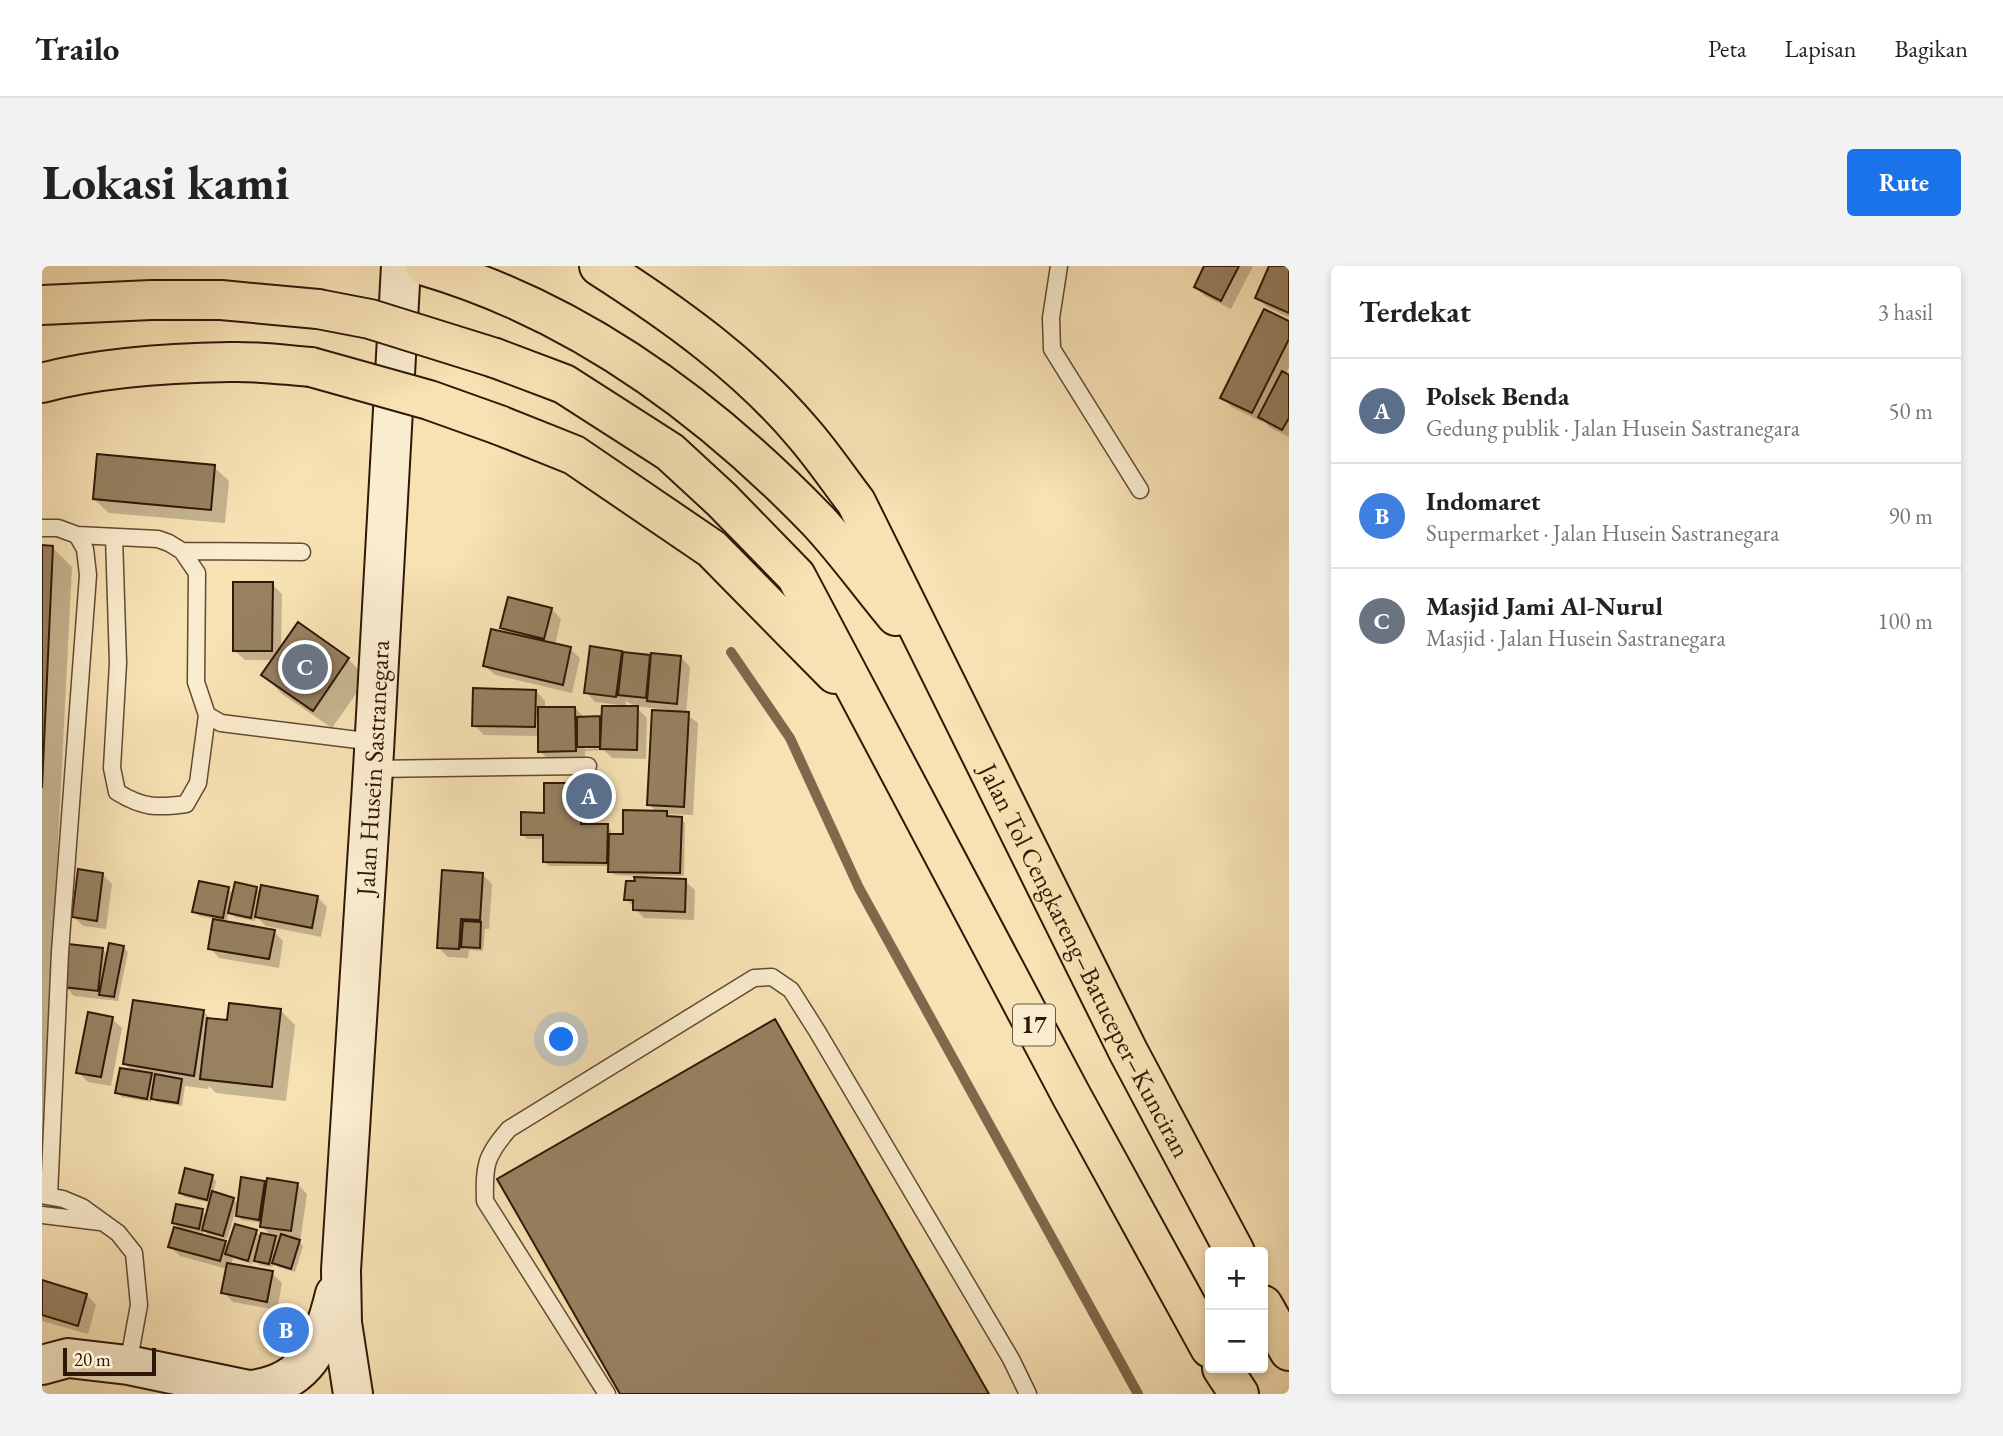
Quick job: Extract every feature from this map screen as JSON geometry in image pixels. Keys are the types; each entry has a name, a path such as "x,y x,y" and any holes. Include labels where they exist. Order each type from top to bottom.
{"highway":[{"path":"425,266 504,294 600,343 659,381 737,442 820,523 937,667"},
{"path":"599,266 720,351 771,398 804,434 856,502 937,667"},
{"path":"42,305 221,300 318,309 370,319 495,358 564,384 670,453 722,500 796,576 861,701"},
{"path":"42,383 66,377 144,368 231,362 311,367 429,400 574,454 712,549 861,701"},
{"name":"Jalan Tol Cengkareng–Batuceper–Kunciran","path":"937,667 1128,1051 1232,1247"},
{"name":"17","path":"861,701 1064,1082 1205,1339"},
{"path":"1266,1310 1289,1351"},
{"path":"1225,1373 1239,1394"}],"main road":[{"name":"Jalan Husein Sastranegara","path":"353,1394 342,1323 341,1270 374,755 401,266"},
{"name":"Jalan Husein Sastranegara","path":"42,1365 68,1358 128,1365 253,1392 283,1383 299,1373 324,1332 341,1270"}],"lane":[{"path":"1059,266 1051,318 1052,349 1140,491"},
{"path":"42,528 58,528 77,536 114,537 158,539 169,542 181,551 197,573 196,682 207,715 198,783 186,804 166,807 136,804 117,792 112,768 118,663 114,537"},
{"path":"77,536 85,549 88,575 45,1196 64,1199 82,1207 118,1233 134,1253 139,1305 128,1365"},
{"path":"181,551 302,552"},
{"path":"207,715 222,723 374,755 420,769 588,766"},
{"path":"607,1394 485,1201 484,1171 493,1147 509,1129 754,978 772,977 791,990 817,1031 1011,1359 1028,1394"},
{"path":"42,1215 100,1222"}],"building":[{"path":"1204,266 1239,266 1221,301 1194,287"},
{"path":"1269,266 1289,266 1289,313 1255,298"},
{"path":"1264,309 1289,321 1289,339 1252,413 1220,398"},
{"path":"1282,371 1289,375 1289,418 1282,430 1258,417"},
{"path":"97,454 215,465 211,510 93,499"},
{"path":"42,545 53,546 42,788"},
{"path":"233,582 273,582 272,651 233,651"},
{"path":"508,597 552,608 544,639 500,628"},
{"path":"298,622 349,658 313,711 261,675"},
{"path":"491,629 571,647 563,685 483,666"},
{"path":"590,646 622,651 616,697 584,693"},
{"path":"623,652 650,655 646,698 618,695"},
{"path":"651,653 681,656 677,704 647,701"},
{"path":"473,688 536,690 535,727 472,726"},
{"path":"602,706 638,706 637,750 600,749"},
{"path":"538,707 575,707 576,751 538,752"},
{"path":"652,710 689,712 684,807 647,805"},
{"path":"600,716 600,747 577,747 577,717"},
{"path":"544,783 581,783 581,824 608,824 607,863 543,862 543,835 521,835 521,812 544,813"},
{"path":"623,810 667,811 667,816 682,817 680,873 608,872 609,834 623,834"},
{"path":"78,869 103,873 97,921 72,917"},
{"path":"442,870 483,873 480,920 461,919 459,949 437,948"},
{"path":"634,877 686,879 685,912 633,910 633,900 624,900 626,881 635,881"},
{"path":"199,881 229,887 223,918 192,912"},
{"path":"235,882 257,887 251,918 228,913"},
{"path":"261,885 318,896 312,928 255,917"},
{"path":"213,919 275,930 269,959 208,949"},
{"path":"463,921 481,922 480,948 461,947"},
{"path":"109,943 124,946 114,997 99,995"},
{"path":"68,944 103,948 98,991 63,987"},
{"path":"133,1000 204,1010 194,1076 123,1064"},
{"path":"229,1003 281,1009 272,1087 200,1079 207,1018 227,1020"},
{"path":"88,1012 113,1017 101,1077 76,1073"},
{"path":"775,1019 989,1394 620,1394 497,1179"},
{"path":"120,1068 152,1073 147,1099 115,1093"},
{"path":"155,1074 182,1079 178,1103 151,1099"},
{"path":"185,1168 213,1175 207,1200 179,1193"},
{"path":"241,1177 265,1181 259,1220 236,1216"},
{"path":"267,1178 298,1183 291,1231 260,1227"},
{"path":"212,1191 234,1198 223,1236 202,1230"},
{"path":"176,1204 203,1209 199,1229 172,1223"},
{"path":"235,1224 257,1230 248,1261 225,1254"},
{"path":"174,1227 226,1241 220,1261 168,1247"},
{"path":"261,1233 276,1236 269,1264 254,1261"},
{"path":"281,1234 300,1240 291,1269 272,1263"},
{"path":"227,1263 273,1271 267,1302 221,1293"},
{"path":"42,1280 87,1294 78,1326 42,1315"}],"waterway":[{"path":"731,652 790,738 859,888 1138,1394"}],"place":[{"name":"Masjid Jami Al-Nurul","path":"305,667"},
{"name":"Polsek Benda","path":"589,796"},
{"name":"Indomaret","path":"286,1330"}]}
